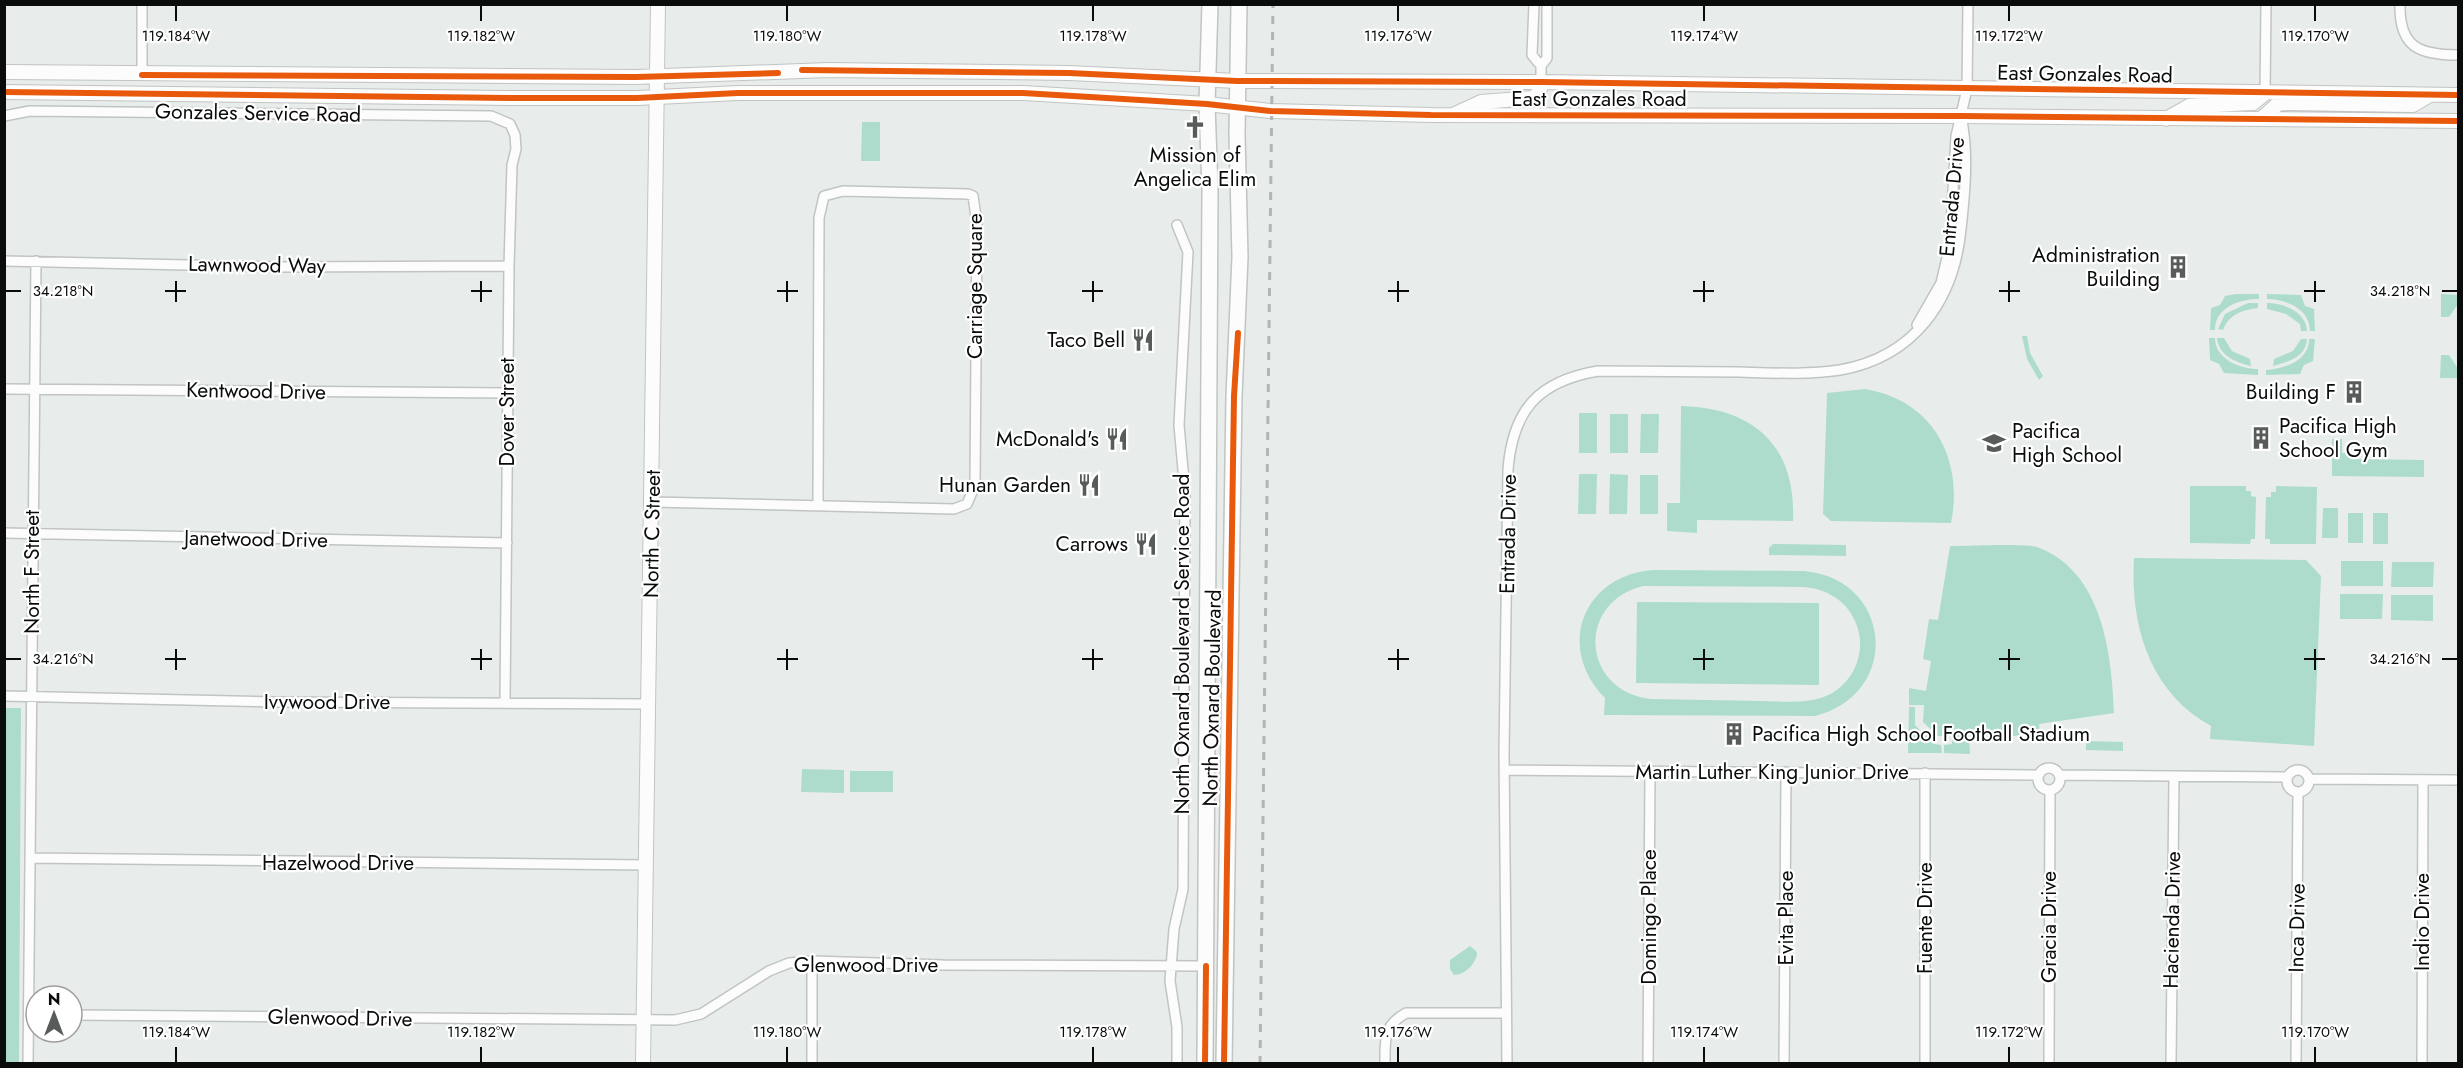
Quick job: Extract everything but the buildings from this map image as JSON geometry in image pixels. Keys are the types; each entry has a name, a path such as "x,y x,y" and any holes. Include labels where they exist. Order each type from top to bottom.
{"main road":[{"name":"North C Street","path":"643,1064 658,4"},
{"name":"North Oxnard Boulevard","path":"1204,1064 1210,4"},
{"name":"North Oxnard Boulevard","path":"1224,1064 1234,433 1240,257 1237,108 1239,4"},
{"name":"East Gonzales Road","path":"4,72 142,75 658,76 828,70 1069,73 1237,81 1541,82 2458,95"},
{"path":"895,71 896,93"},
{"path":"1454,115 1481,102 1533,98 1539,93 1541,82"},
{"name":"East Gonzales Road","path":"4,92 510,98 738,93 1023,93 1208,104 1237,108 1454,115 1961,116 2458,121"},
{"path":"2166,119 2189,106 2253,103 2265,93"},
{"path":"2261,119 2279,103 2413,105 2430,95"},
{"path":"1208,412 1234,433"},
{"path":"1226,897 1215,909 1215,945 1206,966 1213,978 1214,991 1226,1002"}],"street":[{"path":"142,4 142,75"},
{"path":"1534,4 1532,55 1541,66"},
{"name":"Entrada Drive","path":"1507,1064 1505,770 1508,469 1515,429 1536,398 1553,383 1571,375 1598,371 1815,373 1842,370 1864,364 1908,341 1939,305 1950,280 1960,243 1965,135 1961,116 1967,89 1968,4"},
{"path":"2265,93 2266,4"},
{"path":"2400,4 2399,24 2414,47 2430,54 2458,56"},
{"path":"1541,82 1541,66 1547,58 1545,7"},
{"name":"Gonzales Service Road","path":"4,116 30,111 491,116 510,124"},
{"name":"Dover Street","path":"505,703 509,266 512,165 516,149 515,135 510,124"},
{"name":"Carriage Square","path":"652,502 818,506 954,509 968,504 973,495 977,224 973,196 968,194 843,191 824,196 819,218 818,506"},
{"name":"North Oxnard Boulevard Service Road","path":"1177,225 1188,252 1179,425 1185,492 1183,889 1174,929 1170,993 1177,1027 1178,1064"},
{"name":"Lawnwood Way","path":"4,261 274,267 509,266"},
{"name":"North F Street","path":"32,984 32,535 36,261"},
{"name":"Kentwood Drive","path":"4,389 508,393"},
{"name":"Janetwood Drive","path":"4,533 507,543"},
{"name":"Ivywood Drive","path":"4,696 275,702 649,704"},
{"path":"2059,775 2058,785 2050,790 2040,785 2038,775 2043,769 2050,768 2059,775 2287,777 2297,770 2306,773 2308,779 2305,789 2298,792 2289,787 2287,777"},
{"name":"Martin Luther King Junior Drive","path":"1505,770 2038,775"},
{"name":"Domingo Place","path":"1648,1064 1650,771"},
{"name":"Evita Place","path":"1784,1064 1786,772"},
{"name":"Fuente Drive","path":"1925,773 1925,1064"},
{"name":"Hacienda Drive","path":"2171,1064 2174,776"},
{"path":"2308,779 2458,780"},
{"name":"Indio Drive","path":"2422,1064 2423,780"},
{"name":"Gracia Drive","path":"2049,1064 2050,790"},
{"name":"Inca Drive","path":"2296,1064 2298,792"},
{"name":"Hazelwood Drive","path":"31,858 646,865"},
{"path":"812,961 812,1064"},
{"name":"Glenwood Drive","path":"84,1015 675,1020 701,1014 769,971 789,963 812,961 943,965 1206,966"},
{"path":"1384,1064 1385,1036 1394,1020 1406,1013 1505,1013"},
{"name":"North F Street","path":"28,1064 30,1044"}],"green space":[{"path":"862,122 880,122 880,161 861,161"},
{"path":"2259,294 2259,299 2238,302 2224,310 2219,315 2215,330 2210,330 2211,308 2220,305 2225,296"},
{"path":"2267,294 2301,295 2305,306 2314,309 2315,331 2310,331 2306,317 2296,307 2282,301 2267,299"},
{"path":"2441,294 2458,295 2458,304 2449,317 2441,317"},
{"path":"2248,303 2258,303 2258,308 2237,314 2229,320 2223,330 2218,329 2225,314"},
{"path":"2267,303 2280,305 2298,313 2306,324 2307,331 2301,331 2300,324 2286,314 2267,309"},
{"path":"2022,336 2027,336 2030,353 2043,376 2039,380 2027,359"},
{"path":"2209,338 2215,338 2219,352 2224,357 2236,365 2258,369 2258,375 2224,373 2219,364 2210,360"},
{"path":"2217,338 2224,338 2232,351 2250,359 2251,366 2224,354"},
{"path":"2301,339 2307,339 2300,354 2273,366 2274,359 2293,351"},
{"path":"2309,339 2315,339 2313,361 2304,365 2300,374 2266,375 2266,370 2288,366 2300,358 2308,347"},
{"path":"2441,355 2449,355 2458,369 2458,378 2440,378"},
{"path":"1865,389 1889,395 1909,406 1926,419 1938,436 1947,455 1953,477 1954,499 1951,523 1831,521 1823,514 1827,393"},
{"path":"1681,406 1707,408 1730,414 1750,423 1766,436 1778,452 1787,472 1792,495 1793,521 1697,520 1697,533 1667,531 1667,503 1680,503"},
{"path":"1579,413 1597,413 1597,453 1579,453"},
{"path":"1610,414 1628,414 1628,453 1610,453"},
{"path":"1641,414 1659,414 1658,453 1640,453"},
{"path":"2332,439 2342,439 2342,453 2356,453 2357,459 2424,460 2424,477 2332,476"},
{"path":"1579,474 1597,474 1596,514 1578,514"},
{"path":"1610,474 1628,475 1627,514 1609,514"},
{"path":"1640,475 1658,475 1658,514 1640,514"},
{"path":"2190,486 2246,486 2246,491 2251,491 2251,496 2256,497 2255,539 2251,539 2250,544 2190,543"},
{"path":"2276,486 2317,487 2316,544 2270,544 2270,539 2265,539 2266,497 2271,497 2271,492 2276,492"},
{"path":"2323,508 2338,508 2338,538 2322,538"},
{"path":"2348,513 2363,513 2363,543 2348,543"},
{"path":"2373,513 2388,513 2388,544 2373,544"},
{"path":"1773,544 1846,545 1846,556 1769,555 1769,548"},
{"path":"1950,546 2037,547 2059,559 2077,575 2100,617 2110,666 2114,713 2039,724 2040,732 2000,738 1998,730 1969,735 1970,754 1944,753 1944,745 1952,744 1952,736 1938,736 1923,722 1924,705 1909,705 1909,688 1926,691 1931,661 1923,659 1929,619 1938,620"},
{"path":"2134,558 2306,560 2321,576 2314,746 2210,739 2211,726 2190,712 2172,695 2158,676 2148,654 2140,632 2136,608"},
{"path":"2341,561 2383,561 2383,586 2341,586"},
{"path":"2392,562 2434,562 2433,587 2391,587"},
{"path":"1653,570 1804,571 1834,579 1856,594 1870,615 1876,638 1873,663 1862,685 1843,704 1815,716 1604,715 1605,698 1590,678 1582,658 1580,637 1584,617 1594,600 1609,585 1629,575","holes":["1643,586 1804,587 1820,590 1841,602 1851,614 1859,633 1859,656 1850,677 1842,686 1821,698 1791,702 1651,699 1628,693 1611,681 1600,665 1596,646 1597,627 1606,610 1621,595"]},
{"path":"2340,594 2383,594 2382,619 2340,619"},
{"path":"2391,595 2433,595 2433,621 2391,620"},
{"path":"1637,602 1819,603 1819,685 1636,683"},
{"path":"1909,707 1915,707 1915,725 1934,744 1941,745 1942,753 1908,753"},
{"path":"5,708 21,708 19,1064 4,1063"},
{"path":"2086,741 2123,742 2123,751 2086,750"},
{"path":"802,769 844,770 844,793 801,792"},
{"path":"850,771 893,771 893,792 850,792"},
{"path":"1470,946 1477,952 1473,964 1466,971 1454,975 1450,969 1450,960"}],"railway":[{"path":"1260,1064 1273,4"}],"cycle path":[{"path":"802,70 1069,73 1237,81 1541,82 2458,95"},
{"path":"142,75 636,77 778,73"},
{"path":"4,92 510,98 637,98 738,93 1023,93 1207,104 1270,111 1431,115 1961,116 2458,121"},
{"path":"1224,1064 1234,396 1238,333"},
{"path":"1205,1064 1206,966"}],"place":[{"name":"Mission of Angelica Elim","path":"1195,127"},
{"name":"Administration Building","path":"2178,267"},
{"name":"Taco Bell","path":"1143,340"},
{"name":"Building F","path":"2354,392"},
{"name":"Pacifica High School Gym","path":"2261,438"},
{"name":"McDonald's","path":"1117,439"},
{"name":"Pacifica High School","path":"1994,443"},
{"name":"Hunan Garden","path":"1089,485"},
{"name":"Carrows","path":"1146,544"},
{"name":"Pacifica High School Football Stadium","path":"1734,734"}]}
